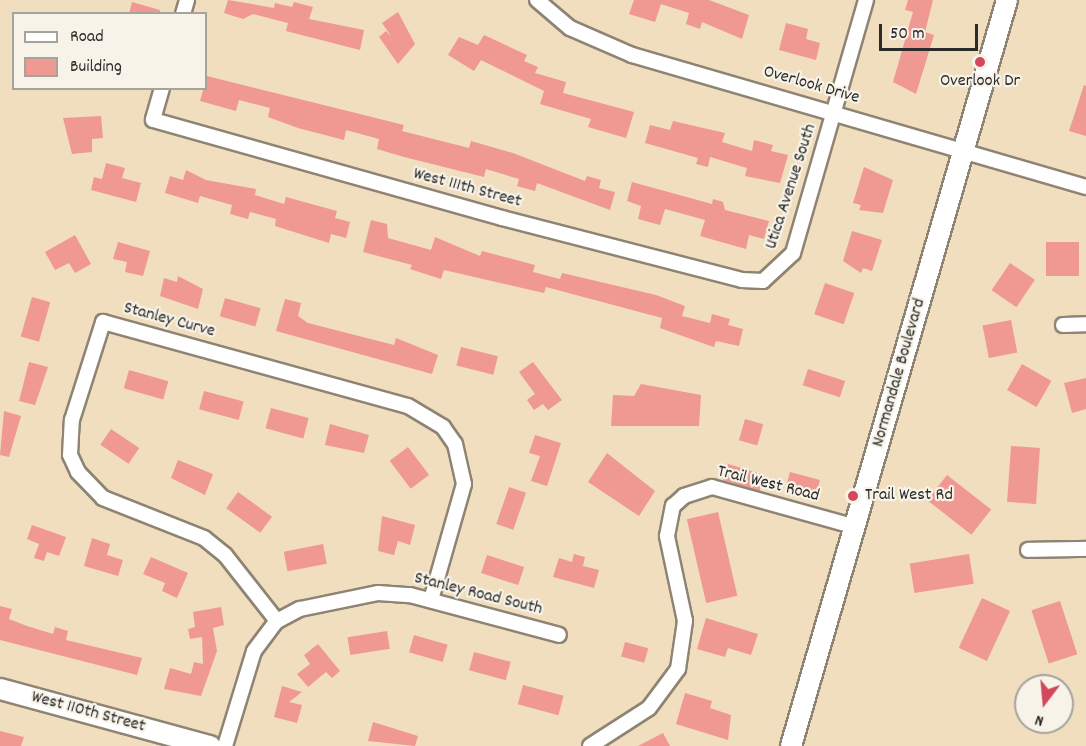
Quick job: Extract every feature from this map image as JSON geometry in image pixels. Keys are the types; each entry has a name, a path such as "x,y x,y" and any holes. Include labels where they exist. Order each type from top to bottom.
{"street":[{"name":"Overlook Drive","path":"537,0 600,44 964,149 1086,187"},
{"name":"Utica Avenue South","path":"773,277 793,253 866,0"},
{"name":"Normandale Boulevard","path":"791,746 1007,0"},
{"name":"West 111th Street","path":"161,90 153,120 730,277 751,282 773,277"},
{"name":"Stanley Curve","path":"278,621 225,555 204,538 103,498 78,472 70,455 72,420 103,322 427,414 455,444 464,484 431,600"},
{"path":"1063,325 1086,324"},
{"name":"Trail West Road","path":"590,746 649,708 678,669 685,621 667,536 673,506 684,496 712,487 856,527"},
{"path":"1028,550 1086,549"},
{"name":"Stanley Road South","path":"225,746 254,651 278,621 300,609 367,595 431,600 559,635"},
{"name":"West 110th Street","path":"0,689 210,746"}],"building":[{"path":"228,0 274,8 275,3 292,7 294,2 313,7 309,19 364,30 360,50 286,31 288,23 253,14 243,19 224,13"},
{"path":"634,0 709,0 749,15 742,39 702,22 700,29 686,24 689,13 661,4 655,22 629,14"},
{"path":"908,0 933,0 925,32 934,35 916,94 893,82 913,12 905,10"},
{"path":"132,2 160,10 160,12 130,12"},
{"path":"398,12 415,44 398,64 379,37 386,31 391,36 382,23"},
{"path":"786,23 808,29 806,39 820,43 816,60 779,50"},
{"path":"484,35 527,55 524,61 538,67 535,73 566,82 563,93 634,112 626,138 588,127 591,119 540,104 544,91 481,60 474,71 448,55 459,37 478,45"},
{"path":"207,76 404,125 402,131 469,148 471,141 513,153 585,181 587,176 601,180 599,188 615,192 610,210 537,183 535,191 517,186 519,179 486,169 484,177 377,149 379,139 346,130 344,140 298,128 268,117 270,108 239,100 236,111 200,101 203,90 207,90"},
{"path":"1084,85 1086,86 1086,136 1069,131"},
{"path":"101,116 103,138 92,139 92,152 72,154 63,118"},
{"path":"673,121 725,133 722,142 752,151 754,140 773,145 771,151 788,155 780,183 745,176 747,168 710,157 708,167 696,164 698,158 645,143 650,125 670,130"},
{"path":"106,163 125,168 122,178 141,183 136,202 91,190 94,177 102,179"},
{"path":"864,167 893,180 883,213 859,210 861,205 853,203"},
{"path":"186,170 206,180 256,189 255,195 284,204 286,197 337,211 335,218 350,222 346,238 331,234 329,243 275,226 276,219 250,212 248,219 230,214 232,205 200,196 198,203 165,193 170,176 183,180"},
{"path":"632,182 712,204 713,199 723,202 725,210 769,221 764,239 749,235 746,249 700,236 705,220 665,209 660,225 638,219 641,206 627,201"},
{"path":"371,220 387,224 388,238 431,250 435,237 480,256 482,251 535,265 533,272 560,279 562,273 656,295 685,306 682,316 710,323 712,314 730,319 728,325 743,329 739,346 716,341 714,347 660,328 662,318 546,287 544,293 444,270 441,279 410,269 412,265 363,252"},
{"path":"852,231 882,240 872,271 863,268 861,273 843,261"},
{"path":"75,235 91,264 75,273 69,263 55,270 45,252"},
{"path":"118,242 150,251 143,276 125,272 127,262 113,259"},
{"path":"1046,242 1079,242 1079,276 1046,276"},
{"path":"1010,263 1035,280 1016,307 992,290"},
{"path":"178,276 203,289 198,309 160,296 164,278 177,282"},
{"path":"825,283 854,293 844,324 814,314"},
{"path":"32,297 50,302 39,342 21,336"},
{"path":"225,298 261,308 255,326 220,316"},
{"path":"285,299 301,303 298,316 308,323 394,345 396,338 438,355 432,374 276,331"},
{"path":"1011,320 1017,352 989,358 983,326"},
{"path":"461,347 498,356 493,375 456,365"},
{"path":"29,362 48,367 35,405 19,401"},
{"path":"533,362 562,400 548,410 543,404 534,410 527,400 535,394 519,372"},
{"path":"1022,364 1051,381 1036,407 1007,390"},
{"path":"808,369 845,381 840,397 803,385"},
{"path":"129,370 168,381 163,400 124,388"},
{"path":"1086,378 1086,409 1072,413 1064,383"},
{"path":"641,384 701,395 699,426 611,426 613,395 634,396"},
{"path":"204,391 244,402 239,420 199,409"},
{"path":"271,408 309,418 303,438 266,428"},
{"path":"4,411 21,416 9,457 0,455"},
{"path":"745,419 763,424 757,445 739,440"},
{"path":"330,424 369,435 364,453 325,445"},
{"path":"111,429 139,448 129,464 100,445"},
{"path":"535,435 561,443 547,486 531,481 540,456 529,453"},
{"path":"1011,446 1040,448 1036,504 1007,502"},
{"path":"408,447 429,475 411,489 390,461"},
{"path":"607,453 655,491 639,516 588,482"},
{"path":"178,460 213,474 205,495 171,478"},
{"path":"728,464 764,475 759,491 723,480"},
{"path":"790,472 820,480 815,498 785,490"},
{"path":"947,475 991,509 971,535 927,500"},
{"path":"509,487 526,493 513,530 496,524"},
{"path":"238,492 272,517 260,533 226,508"},
{"path":"718,512 737,596 706,603 687,519"},
{"path":"382,516 415,525 410,545 398,541 394,555 378,551"},
{"path":"32,525 66,537 59,556 47,552 44,561 34,558 39,544 27,539"},
{"path":"92,538 110,544 107,555 123,560 118,576 84,566"},
{"path":"323,544 327,564 288,571 284,552"},
{"path":"574,554 585,557 583,566 599,570 594,588 553,577 559,558 572,562"},
{"path":"969,554 974,584 914,593 910,563"},
{"path":"487,555 524,567 518,585 481,573"},
{"path":"151,557 188,573 177,598 162,591 165,583 143,574"},
{"path":"982,598 1010,611 987,661 959,648"},
{"path":"1060,601 1077,654 1049,664 1031,610"},
{"path":"0,606 12,609 9,619 27,626 53,634 55,627 68,631 66,640 142,658 137,675 0,640"},
{"path":"221,607 224,625 213,628 217,651 201,696 164,689 170,668 191,674 194,662 203,664 202,637 190,639 188,629 195,627 193,612"},
{"path":"706,618 758,634 751,655 728,648 725,657 697,649"},
{"path":"387,631 390,649 350,655 347,637"},
{"path":"414,635 448,645 443,662 409,652"},
{"path":"625,642 648,648 644,663 621,656"},
{"path":"318,644 340,671 332,678 326,672 308,687 297,674 310,664 304,655"},
{"path":"474,652 511,662 506,680 469,670"},
{"path":"523,685 564,696 558,715 518,704"},
{"path":"282,686 302,692 289,702 302,705 297,723 274,717"},
{"path":"685,693 712,701 710,708 731,715 728,740 676,724"},
{"path":"373,722 418,736 415,746 368,741"},
{"path":"0,731 24,737 21,746 0,746"},
{"path":"663,733 670,746 638,746"}],"place":[{"name":"Overlook Dr","path":"980,62"},
{"name":"Trail West Rd","path":"853,496"}]}
